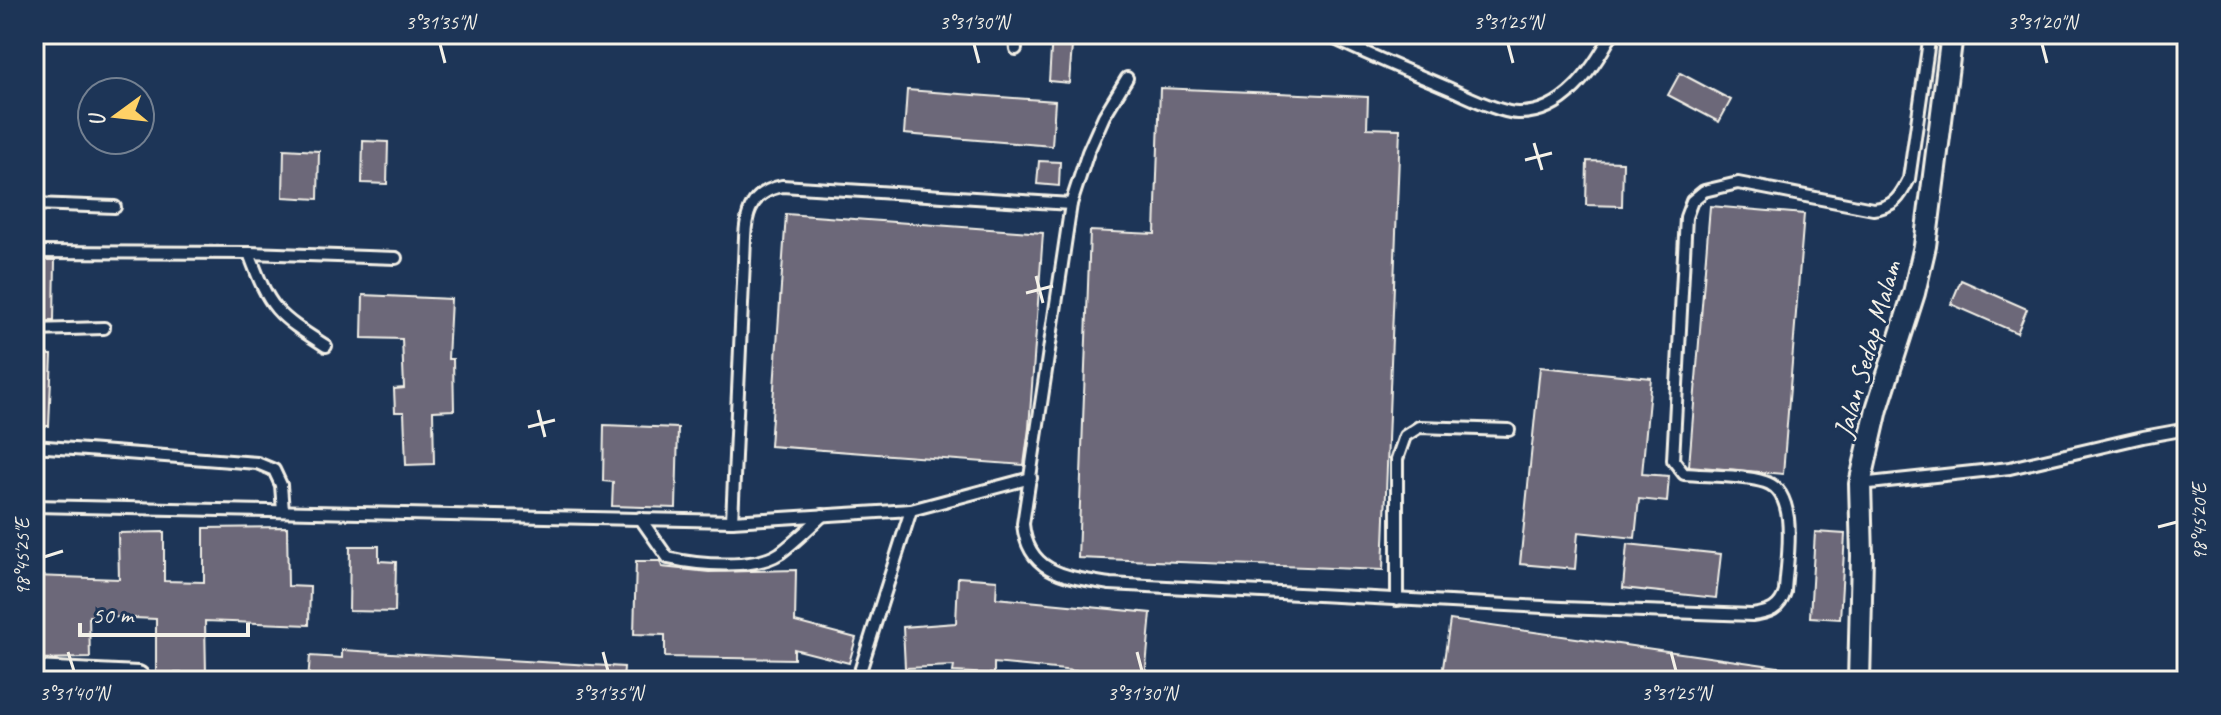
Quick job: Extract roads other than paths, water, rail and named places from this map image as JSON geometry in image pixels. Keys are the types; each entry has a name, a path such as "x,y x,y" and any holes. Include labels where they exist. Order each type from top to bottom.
{"street":[{"name":"Jalan Sedap Malam","path":"1859,681 1860,484 1870,438 1925,246 1952,34"},
{"path":"34,672 138,677"}],"lane":[{"path":"1014,34 1016,49"},
{"path":"1325,34 1482,102 1518,114 1565,98 1598,60 1612,34"},
{"path":"1127,78 1104,116 1088,152 1071,204 1023,524 1024,538 1045,568 1068,577 1110,584 1752,615 1776,609 1782,602 1788,509 1785,498 1777,488 1764,481 1684,474 1673,460 1686,217 1692,201 1704,191 1738,183 1873,209 1893,203 1909,179 1930,34"},
{"path":"732,521 746,225 754,199 762,192 782,186 1071,204"},
{"path":"34,204 115,207"},
{"path":"34,252 249,253 396,258"},
{"path":"249,253 263,292 273,307 283,318 326,346"},
{"path":"34,330 104,328"},
{"path":"1397,600 1397,459 1405,436 1419,427 1509,430"},
{"path":"1860,484 2010,468 2187,429"},
{"path":"34,446 257,463 274,470 281,485 283,511"},
{"path":"34,506 732,521 911,510 1031,478"},
{"path":"857,681 911,510"},
{"path":"640,518 668,558 683,562 741,564 761,562 779,554 823,515"}]}
